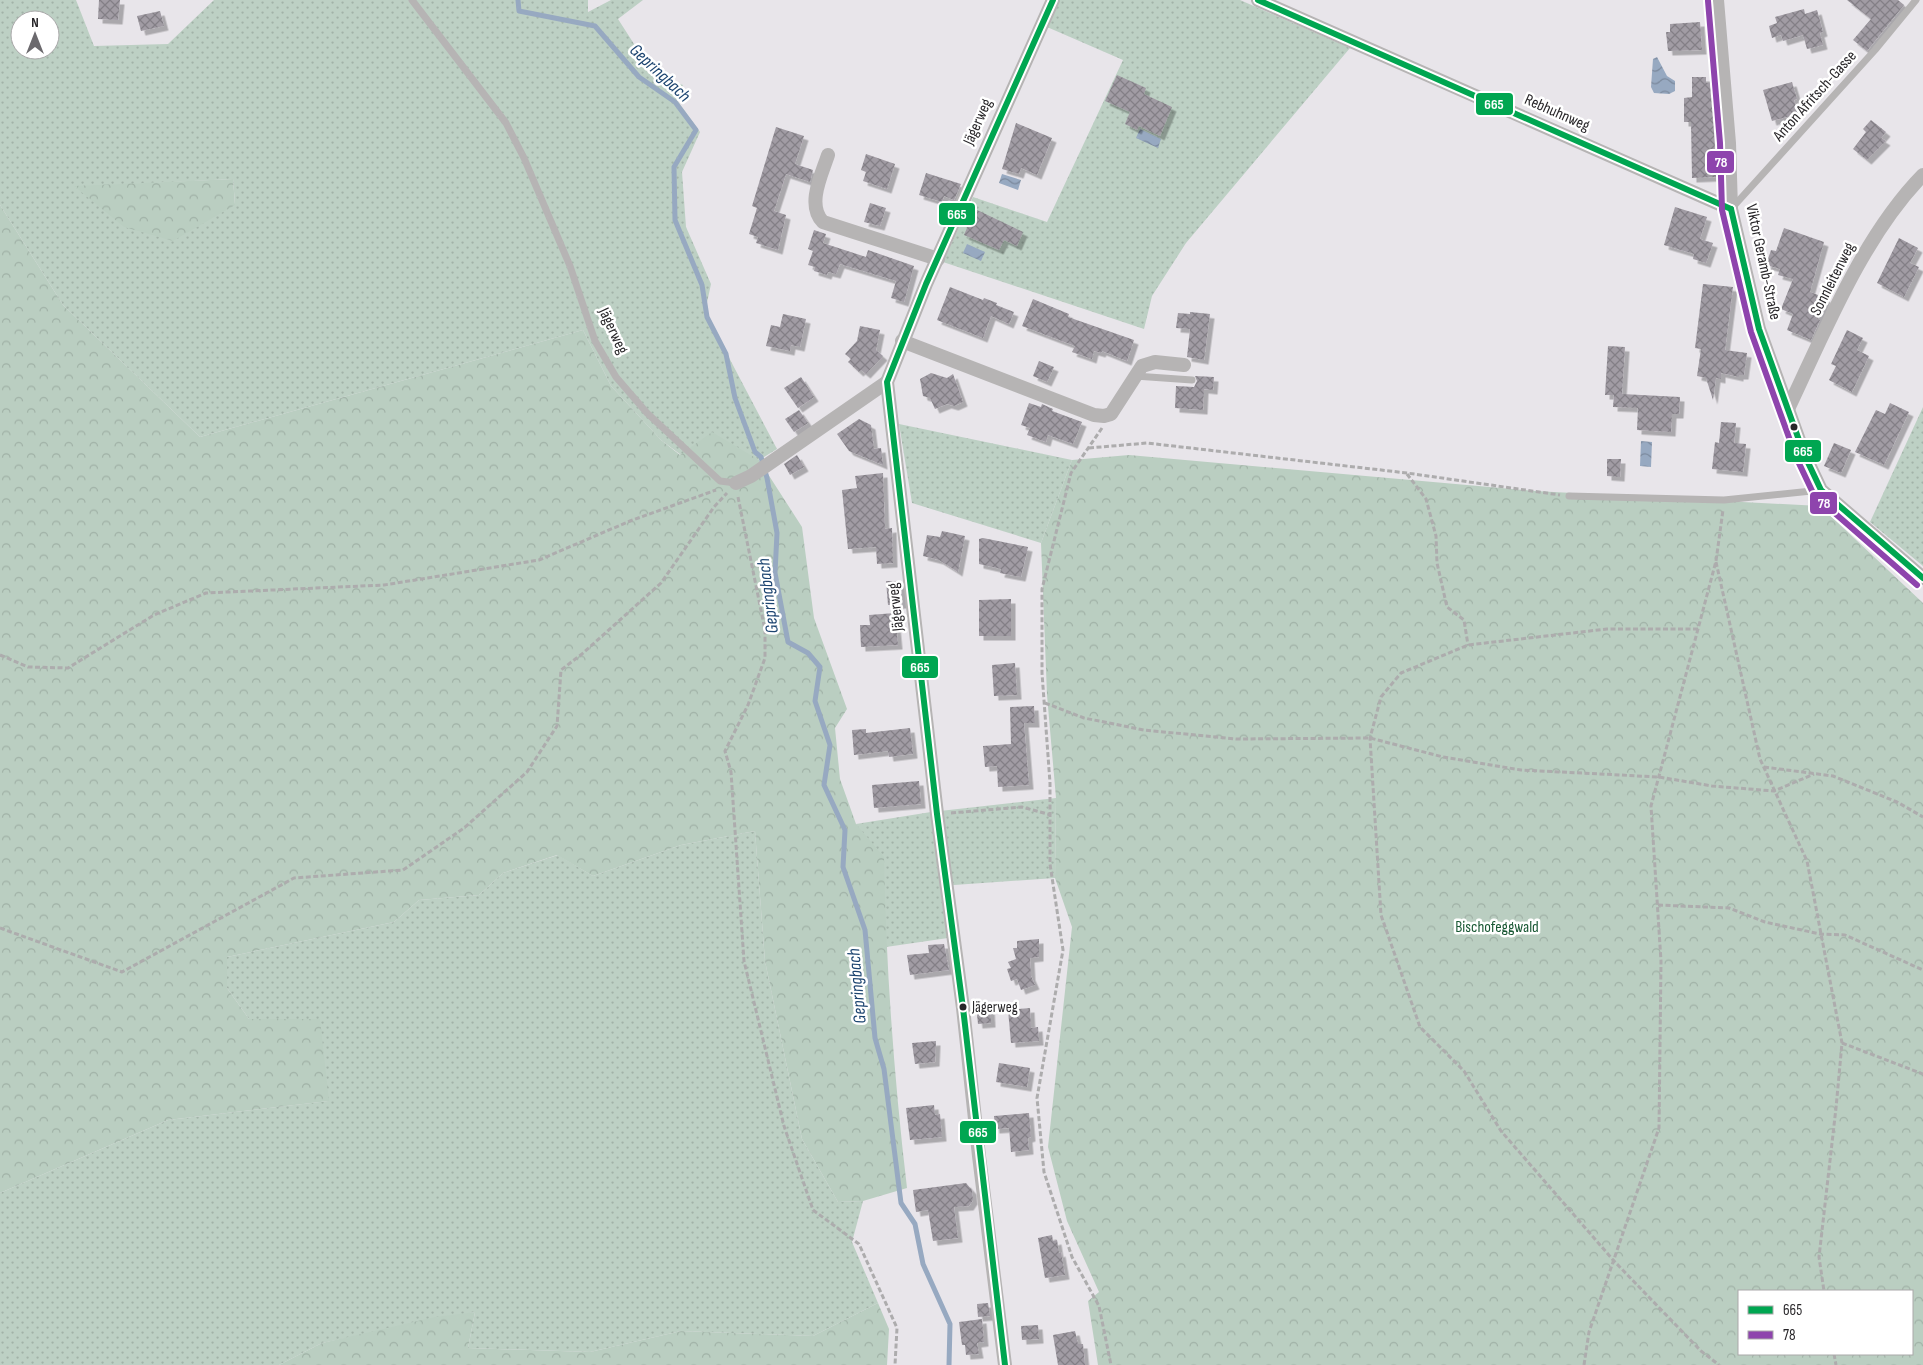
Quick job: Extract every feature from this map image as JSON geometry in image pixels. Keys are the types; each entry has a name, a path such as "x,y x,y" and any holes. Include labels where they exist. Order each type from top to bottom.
{"street":[{"name":"Jägerweg","path":"1005,1365 963,1008 937,814 887,382 902,341 1052,0"},
{"name":"Rebhuhnweg","path":"1258,0 1731,208"},
{"name":"Viktor Geramb-Straße","path":"1717,0 1729,143 1731,208 1759,329 1804,454 1821,490 1923,578"},
{"path":"828,155 815,206 819,218 823,222 938,260"},
{"name":"Sonnleitenweg","path":"1788,408 1879,228 1923,175"},
{"path":"902,341 1094,416 1111,414 1142,366 1147,364 1184,365"},
{"path":"736,483 751,476 887,382"}],"lane":[{"name":"Jägerweg","path":"412,0 506,123 524,158 570,266 594,341 616,377 647,413 720,481 736,483"},
{"name":"Anton Afritsch-Gasse","path":"1731,208 1875,50 1916,0"},
{"path":"1135,376 1192,380"},
{"path":"1569,496 1724,500 1821,490"}],"path":[{"path":"1099,434 1071,473 1042,589 1044,703 1051,815 1050,864 1064,950 1036,1098 1044,1172 1072,1257 1099,1306 1111,1365"},
{"path":"1089,448 1147,442 1407,473 1569,496"},
{"path":"1407,473 1426,499 1436,536 1437,563 1447,607 1464,620 1468,645"},
{"path":"0,655 28,667 68,668 154,615 206,593 384,585 539,560 630,521 736,483"},
{"path":"736,483 742,529 765,630 765,658 748,705 725,751 731,772 744,962 784,1126 813,1210 859,1244 897,1328 895,1365"},
{"path":"0,928 122,972 294,878 403,870 464,828 527,772 557,726 561,670 582,654 661,583 714,507 736,483"},
{"path":"1584,1365 1588,1332 1659,1128 1661,961 1651,806 1716,561 1724,500"},
{"path":"1716,561 1760,759 1807,861 1842,1044 1819,1257 1824,1290"},
{"path":"1698,629 1607,629 1468,645 1401,672 1381,697 1370,738 1381,914 1420,1027 1464,1071 1501,1131 1614,1261 1701,1351 1719,1365"},
{"path":"1044,703 1084,718 1144,730 1236,739 1370,738 1443,757 1522,770 1659,777 1712,786 1774,791 1814,774"},
{"path":"1763,767 1842,779 1896,802 1923,817"},
{"path":"937,814 1022,807 1051,815"},
{"path":"1658,905 1729,908 1765,922 1820,934 1845,935 1923,970"},
{"path":"1842,1044 1923,1074"}],"green space":[{"path":"0,0 76,0 94,46 168,44 214,0 588,0 588,12 611,0 643,0 618,19 654,75 683,85 677,100 700,132 682,172 686,227 711,284 705,312 777,449 759,460 751,457 681,455 661,440 611,386 583,330 200,437 63,305 0,205","holes":["233,179 235,204 75,187"]},
{"path":"1058,0 1240,0 1350,48 1186,243 1152,296 1144,329 943,262 973,197 1047,222 1123,60 1047,27"},
{"path":"233,179 235,205 173,241 124,227 74,186"},
{"path":"0,205 63,305 200,437 583,330 611,386 661,440 680,455 712,432 759,460 802,527 814,618 847,709 835,728 840,779 856,824 884,857 891,1022 907,1188 863,1201 838,1202 802,1139 765,961 755,831 681,845 593,876 557,855 503,873 479,895 419,900 394,922 227,957 227,988 249,1019 320,1019 329,1101 168,1120 0,1193"},
{"path":"1923,407 1923,566 1870,522"},
{"path":"899,424 1072,460 1041,543 912,503"},
{"name":"Bischofeggwald","path":"1129,455 1535,491 1820,506 1923,603 1923,1365 1098,1365 1088,1301 1099,1292 1067,1221 1048,1147 1072,927 1055,878 1056,798 1047,695 1041,543 1072,460"},
{"path":"1056,798 1055,878 940,886 948,938 886,947 885,934 856,824 931,812"},
{"path":"755,831 765,961 802,1139 838,1202 863,1201 852,1242 878,1303 813,1336 681,1331 590,1352 468,1348 475,1312 322,1343 279,1365 0,1365 0,1193 168,1120 328,1101 249,1019 227,988 227,957 394,922 419,900 479,895 503,873 558,855 593,876 681,845"},
{"path":"878,1303 889,1329 887,1365 279,1365 322,1343 435,1317 475,1312 468,1348 590,1352 681,1331 813,1336"}],"water":[{"path":"1657,57 1667,76 1675,81 1675,91 1669,94 1654,93 1651,87 1653,59"},
{"path":"1140,129 1161,139 1158,148 1136,138"},
{"path":"1002,174 1021,180 1018,190 999,183"},
{"path":"967,244 985,252 981,261 963,253"},
{"path":"1641,441 1652,442 1651,467 1640,466"}],"building":[{"path":"99,0 120,0 118,20 98,19"},
{"path":"1847,0 1898,0 1904,5 1867,51 1853,40 1871,19"},
{"path":"1804,9 1805,14 1817,10 1823,32 1820,33 1823,45 1807,49 1803,35 1783,41 1781,35 1772,38 1769,26 1777,23 1775,17"},
{"path":"160,11 164,26 141,31 137,16"},
{"path":"1700,22 1702,50 1668,51 1666,32 1670,32 1670,24"},
{"path":"1117,75 1146,88 1144,94 1172,107 1160,136 1139,126 1137,130 1125,124 1130,112 1105,101"},
{"path":"1692,77 1706,77 1706,83 1710,83 1713,103 1716,177 1692,178 1691,122 1684,122 1684,98 1692,97"},
{"path":"1792,82 1797,99 1794,100 1798,114 1772,121 1763,90"},
{"path":"1871,120 1886,132 1881,138 1886,141 1867,160 1853,149 1866,132 1863,129"},
{"path":"1016,123 1052,138 1037,175 1021,168 1019,174 1002,169"},
{"path":"776,127 804,136 795,164 813,170 810,182 786,174 774,211 786,215 778,250 756,243 758,237 749,234 757,208 752,206"},
{"path":"866,154 895,164 887,189 863,181 866,172 861,170"},
{"path":"926,173 961,184 954,200 944,196 942,202 919,195"},
{"path":"870,203 886,208 880,226 864,222"},
{"path":"1675,207 1707,217 1700,239 1713,243 1706,263 1693,259 1694,254 1664,245"},
{"path":"975,209 1023,232 1017,246 1004,240 999,250 964,235"},
{"path":"1784,228 1824,242 1810,292 1826,298 1818,319 1820,320 1811,340 1787,330 1793,314 1781,309 1793,279 1778,275 1780,269 1766,265 1771,250 1776,251"},
{"path":"814,230 826,234 823,243 866,257 868,250 914,266 904,302 891,298 896,281 840,264 836,274 828,272 827,275 814,271 815,267 808,265 813,251 808,249"},
{"path":"1899,238 1918,248 1910,263 1919,267 1904,297 1877,283"},
{"path":"1703,284 1733,287 1725,350 1747,353 1744,375 1739,375 1739,377 1721,373 1721,379 1716,378 1713,400 1706,378 1697,376 1701,349 1695,348"},
{"path":"950,287 983,300 984,298 997,303 996,305 1014,312 1009,324 991,316 983,338 937,320"},
{"path":"1033,299 1069,314 1068,317 1134,340 1127,361 1102,351 1101,353 1094,351 1092,359 1072,352 1075,346 1022,326"},
{"path":"1190,312 1210,314 1204,360 1187,357 1190,329 1176,328 1178,313 1190,314"},
{"path":"783,314 806,319 800,347 791,345 790,351 766,346 771,325 780,327"},
{"path":"860,326 880,330 876,350 883,356 866,374 861,370 859,372 848,362 851,359 845,354 857,341"},
{"path":"1847,330 1863,338 1857,350 1869,356 1852,392 1829,380 1836,366 1831,364"},
{"path":"1608,346 1625,347 1622,394 1680,397 1679,414 1672,414 1671,432 1637,430 1638,408 1613,407 1614,395 1605,395"},
{"path":"1039,361 1054,367 1047,382 1033,376"},
{"path":"931,373 947,378 953,374 963,402 954,406 947,404 935,409 930,398 923,396 920,379"},
{"path":"1195,376 1214,377 1213,390 1204,389 1203,410 1175,408 1176,386 1194,387 1197,381"},
{"path":"801,377 814,397 798,408 784,388"},
{"path":"1029,403 1041,407 1042,404 1053,409 1052,411 1082,422 1073,444 1048,435 1046,442 1027,435 1030,428 1021,425"},
{"path":"1890,403 1909,412 1884,465 1855,452 1876,410 1885,414"},
{"path":"799,410 808,423 794,432 785,419"},
{"path":"859,419 871,425 874,449 881,448 883,465 849,451 837,434"},
{"path":"1721,422 1736,423 1734,443 1746,444 1743,472 1712,469 1715,442 1719,443"},
{"path":"1834,443 1851,450 1841,473 1824,466"},
{"path":"797,455 804,467 790,475 784,464"},
{"path":"1607,459 1621,459 1620,477 1607,476"},
{"path":"883,473 885,529 892,528 893,563 877,564 876,547 848,549 842,490 857,488 855,476"},
{"path":"942,531 965,536 958,572 939,560 923,556 927,535 940,537"},
{"path":"983,538 1028,547 1021,577 1000,573 1001,569 979,564 979,539"},
{"path":"886,581 901,581 902,604 888,605"},
{"path":"1011,599 1011,636 979,636 979,600"},
{"path":"895,613 898,645 861,647 860,625 870,625 869,615"},
{"path":"1015,663 1017,695 994,696 992,665"},
{"path":"1034,706 1035,723 1024,723 1029,785 998,787 997,766 985,767 983,746 1011,744 1010,707"},
{"path":"910,728 913,754 889,757 888,751 854,755 852,730 866,729 866,733"},
{"path":"919,781 921,804 874,808 872,785"},
{"path":"1039,939 1039,957 1030,958 1031,976 1035,985 1021,990 1017,979 1011,981 1007,969 1011,968 1008,962 1016,959 1013,948 1017,948 1017,941"},
{"path":"944,944 949,970 910,975 907,955 929,953 928,945"},
{"path":"990,1004 991,1023 978,1024 976,1005"},
{"path":"1030,1008 1031,1028 1038,1027 1039,1041 1011,1043 1008,1010"},
{"path":"936,1041 935,1062 915,1064 912,1043"},
{"path":"999,1063 1030,1068 1027,1087 996,1082"},
{"path":"934,1105 935,1115 940,1114 942,1137 910,1140 906,1108"},
{"path":"1029,1113 1031,1137 1028,1138 1029,1150 1011,1152 1009,1128 995,1129 994,1116"},
{"path":"966,1183 972,1190 973,1200 969,1206 954,1207 958,1238 933,1241 928,1210 916,1212 913,1190"},
{"path":"1052,1235 1053,1241 1057,1240 1059,1253 1061,1252 1065,1275 1045,1278 1038,1238"},
{"path":"988,1303 990,1316 978,1317 977,1304"},
{"path":"982,1319 984,1342 977,1343 979,1354 966,1355 965,1345 962,1345 959,1322"},
{"path":"1038,1325 1039,1339 1022,1340 1021,1326"},
{"path":"1075,1331 1078,1344 1083,1344 1085,1365 1058,1365 1053,1335"}],"waterway":[{"name":"Gepringbach","path":"518,0 519,11 595,26 639,77 675,102 696,130 674,167 675,220 702,285 707,317 726,354 735,398 755,452 761,457 767,478 777,533 775,573 788,642 808,653 820,667 815,701 830,745 824,785 845,830 843,867 865,930 875,1038 884,1069 901,1203 915,1224 923,1264 950,1324 949,1365"}],"transit line":[{"name":"665","path":"1005,1365 963,1008 937,814 887,382 926,284 1053,0"},
{"name":"665","path":"1258,0 1731,209"},
{"name":"78","path":"1708,1 1720,143 1722,210 1751,332 1796,457 1814,495 1917,585"},
{"name":"665","path":"1731,209 1759,329 1804,454 1821,490 1923,578"}],"place":[{"name":"Jägerweg","path":"963,1007"}]}
